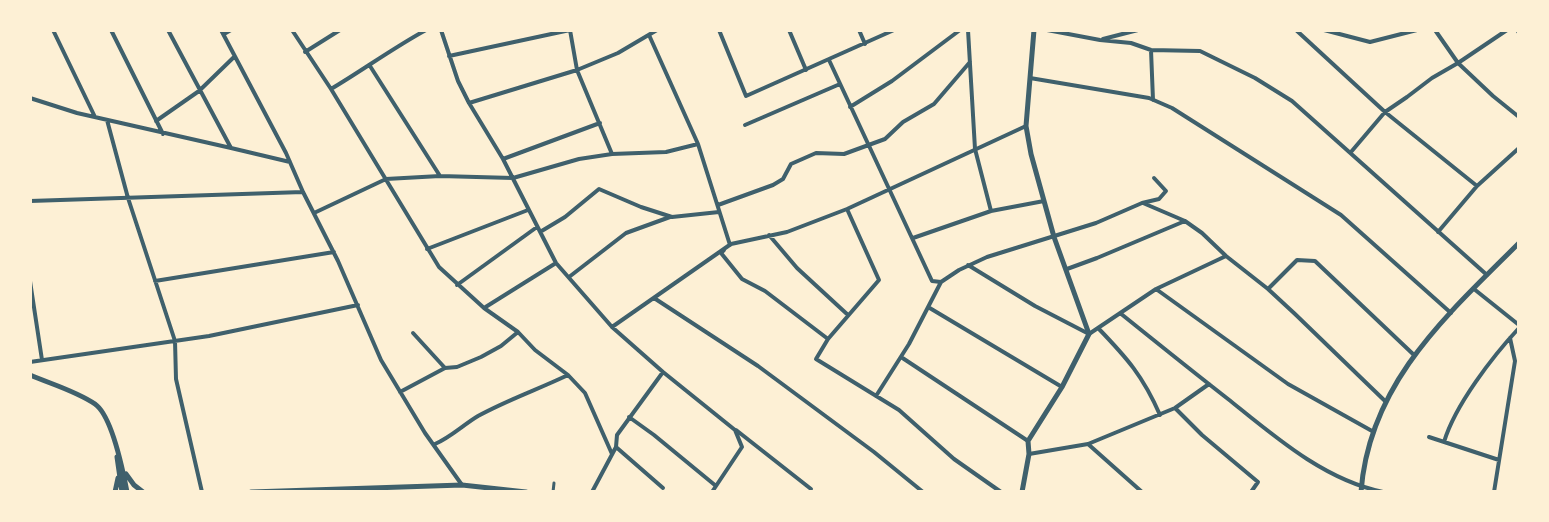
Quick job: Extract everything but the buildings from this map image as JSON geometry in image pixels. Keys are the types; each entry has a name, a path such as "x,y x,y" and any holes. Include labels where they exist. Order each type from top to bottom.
{"street":[{"path":"53,30 95,117"},
{"path":"111,30 163,134"},
{"path":"168,30 231,148"},
{"path":"231,30 223,32 234,57 290,162 334,252 381,360 399,392 462,485"},
{"path":"292,30 331,89 440,267 457,285 518,332 535,350 568,375 585,393 612,453"},
{"path":"305,52 340,30"},
{"path":"331,89 426,30"},
{"path":"441,30 449,56 469,103 503,159 556,262 568,277 612,327 663,372 811,489"},
{"path":"449,56 570,30 577,70 612,154"},
{"path":"469,103 577,70 618,53 657,30"},
{"path":"719,30 746,96 894,30"},
{"path":"789,30 806,70"},
{"path":"859,30 865,44"},
{"path":"850,106 892,81 960,30"},
{"path":"968,30 975,149 991,211"},
{"path":"1034,30 1026,126 1054,237 1089,334"},
{"path":"1047,30 1131,43 1151,50 1200,51 1255,78 1292,101 1487,274"},
{"path":"1100,40 1138,30"},
{"path":"1296,30 1384,112 1477,186"},
{"path":"1324,30 1370,42 1417,30"},
{"path":"1435,30 1458,63 1519,117"},
{"path":"1351,152 1384,112 1507,30"},
{"path":"649,35 698,144 731,244"},
{"path":"1151,50 1153,100"},
{"path":"156,121 199,91 234,57"},
{"path":"829,60 932,282 941,282 987,257 1096,223 1142,203 1159,199 1166,191 1154,178"},
{"path":"718,205 773,185 783,179 791,164 816,153 844,154 885,139 903,122 934,104 970,62"},
{"path":"369,66 441,176"},
{"path":"1029,78 1153,100 1172,108 1341,215 1451,313"},
{"path":"745,124 840,84"},
{"path":"30,98 77,113 290,162"},
{"path":"107,120 128,198 175,341 176,379 202,492"},
{"path":"503,159 600,123"},
{"path":"612,327 731,244 787,232 847,209 1026,126"},
{"path":"314,213 386,179 441,176 513,178 579,159 612,154 666,152 698,144"},
{"path":"1438,232 1477,186 1519,148"},
{"path":"540,232 565,217 599,189 672,217"},
{"path":"30,201 303,192"},
{"path":"913,238 991,211 1044,201"},
{"path":"1142,203 1185,221 1202,233 1226,256 1268,289 1385,401"},
{"path":"847,209 879,280 828,339 816,359 899,411 954,459 1001,492"},
{"path":"427,249 528,210"},
{"path":"568,277 626,233 672,217 719,213"},
{"path":"1067,269 1185,221"},
{"path":"457,285 537,227"},
{"path":"769,235 797,268 848,315"},
{"path":"1361,490 1372,431 1385,401 1414,355 1487,274 1519,243"},
{"path":"731,244 721,254 742,279 765,291 828,339"},
{"path":"155,281 334,252"},
{"path":"1022,492 1029,454 1028,441 1062,387 1089,334 1156,289 1226,256"},
{"path":"1268,289 1297,260 1315,261 1414,355"},
{"path":"484,308 556,262"},
{"path":"968,266 1024,300 1089,334"},
{"path":"30,281 42,360"},
{"path":"876,396 901,357 941,282"},
{"path":"1156,289 1288,384 1372,431"},
{"path":"1444,442 1449,424 1475,384 1519,327 1474,290"},
{"path":"654,298 758,366 874,452 923,492"},
{"path":"30,362 209,336 358,305"},
{"path":"928,307 1062,387"},
{"path":"1120,313 1209,384 1317,465 1361,490 1383,492"},
{"path":"1098,328 1129,360 1149,389 1160,415"},
{"path":"399,392 445,368 457,367 481,357 518,332"},
{"path":"414,333 445,368"},
{"path":"1494,492 1515,361 1510,338"},
{"path":"901,357 1028,441"},
{"path":"592,492 616,447 617,435 663,372"},
{"path":"30,375 95,404 106,417 127,492"},
{"path":"435,444 445,440 486,412 568,375"},
{"path":"1029,454 1088,444 1175,408 1209,384"},
{"path":"1175,408 1202,435 1258,482 1251,492"},
{"path":"628,417 654,435 716,486"},
{"path":"712,492 742,447 735,430"},
{"path":"1430,437 1499,460"},
{"path":"1088,444 1142,492"},
{"path":"616,447 663,488"},
{"path":"115,492 121,472"},
{"path":"121,472 122,492"},
{"path":"121,472 143,492"},
{"path":"553,492 554,483"},
{"path":"251,492 462,485 526,492"}]}
